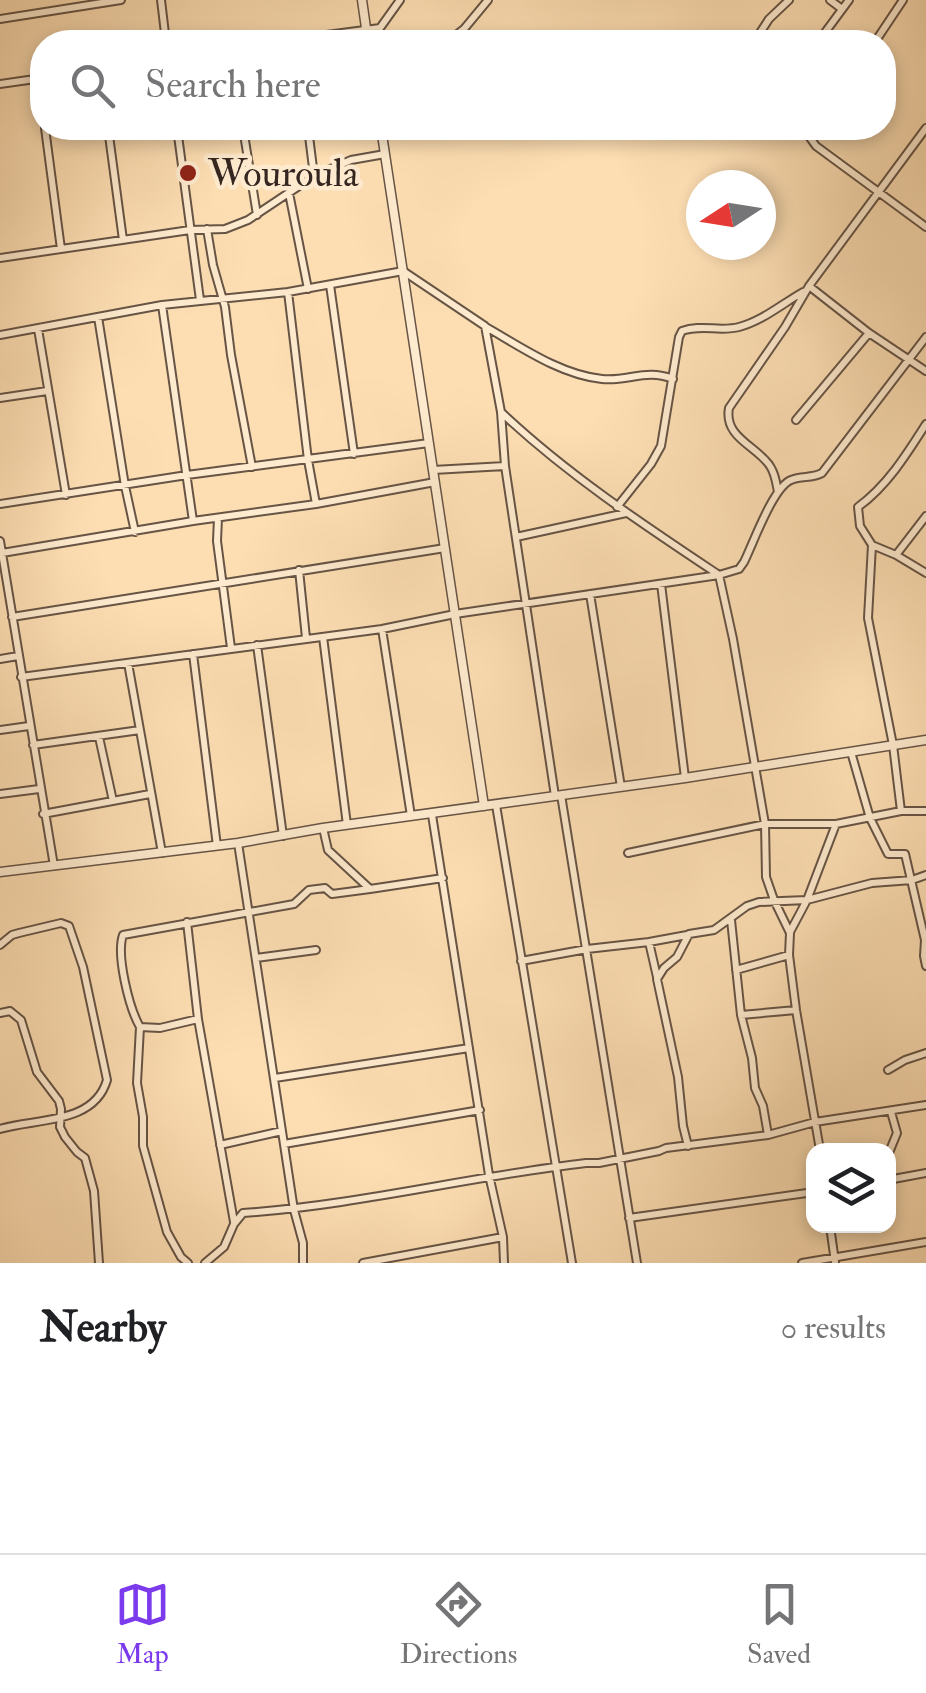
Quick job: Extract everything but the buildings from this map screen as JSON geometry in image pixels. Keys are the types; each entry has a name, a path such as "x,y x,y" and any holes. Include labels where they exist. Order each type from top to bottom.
{"street":[{"path":"0,18 122,0"},
{"path":"161,0 165,30"},
{"path":"362,0 366,30 380,28 400,0"},
{"path":"463,30 488,0"},
{"path":"762,30 789,0"},
{"path":"830,0 842,9"},
{"path":"827,30 849,0"},
{"path":"884,30 903,0"},
{"path":"0,84 30,80"},
{"path":"778,492 768,462 733,431 727,414 808,288 926,128"},
{"path":"47,140 61,250"},
{"path":"110,140 123,240"},
{"path":"179,140 200,300"},
{"path":"244,140 256,214"},
{"path":"310,140 314,176"},
{"path":"383,140 484,806"},
{"path":"813,140 926,227"},
{"path":"0,258 234,227 314,176 350,160 385,154"},
{"path":"289,192 308,288"},
{"path":"207,229 252,467"},
{"path":"0,335 162,305 250,298 403,271 485,326 566,369 604,380 659,374 673,380"},
{"path":"330,286 354,454"},
{"path":"808,288 926,371"},
{"path":"617,507 652,464 661,446 682,331 742,326 762,318 808,288"},
{"path":"288,292 316,504"},
{"path":"162,305 193,520"},
{"path":"98,317 135,532"},
{"path":"485,326 501,412 505,466 526,604 587,948 637,1263"},
{"path":"38,328 66,495"},
{"path":"796,420 869,333"},
{"path":"21,677 382,628 719,575 742,566 778,492 790,480 822,473 926,337"},
{"path":"0,398 47,391"},
{"path":"501,412 617,507 719,575 765,824 766,877 790,933"},
{"path":"926,424 899,466 874,496 858,508 860,526 872,545 926,573"},
{"path":"0,504 429,443"},
{"path":"433,470 505,466"},
{"path":"2,553 435,482"},
{"path":"516,537 626,513"},
{"path":"896,555 926,516"},
{"path":"218,518 217,541 231,648"},
{"path":"0,541 54,866"},
{"path":"872,545 868,618 893,745 901,811"},
{"path":"12,617 445,548"},
{"path":"298,570 306,639"},
{"path":"661,584 685,778"},
{"path":"590,594 621,787"},
{"path":"382,628 411,817"},
{"path":"323,636 347,825"},
{"path":"257,646 283,836"},
{"path":"193,654 217,846"},
{"path":"0,659 18,656"},
{"path":"128,663 162,853"},
{"path":"0,730 29,726"},
{"path":"33,745 140,730"},
{"path":"100,737 113,801"},
{"path":"0,872 217,846 926,740"},
{"path":"852,752 870,818 888,854 905,854 925,940 926,966"},
{"path":"0,794 39,789"},
{"path":"44,814 151,794"},
{"path":"496,804 572,1263"},
{"path":"628,853 765,824 836,824 901,811 926,811"},
{"path":"432,814 504,1263"},
{"path":"819,1143 796,1010 790,933 836,824"},
{"path":"323,828 328,850 370,890"},
{"path":"238,843 303,1263"},
{"path":"521,961 714,930 747,906 774,900 807,900 872,883 926,875"},
{"path":"188,1263 167,1232 143,1146 137,1084 140,1026 126,981 119,945 122,936 294,904 309,890 325,888 332,894 443,878"},
{"path":"730,919 741,1015 768,1135"},
{"path":"187,922 198,1018 234,1224"},
{"path":"0,945 12,935 66,923 84,968 106,1080 100,1094 81,1111 0,1128"},
{"path":"657,979 677,957 689,934"},
{"path":"649,942 678,1077 682,1126 688,1146"},
{"path":"256,958 316,950"},
{"path":"736,970 789,954"},
{"path":"741,1015 796,1010"},
{"path":"0,1013 10,1011 21,1020 37,1072 59,1101 64,1137 85,1158 94,1191 99,1263"},
{"path":"140,1026 160,1028 198,1018"},
{"path":"274,1078 468,1048"},
{"path":"888,1070 926,1053"},
{"path":"205,1263 224,1246 234,1224 244,1214 294,1210 586,1162 599,1164 666,1148 768,1135 815,1122 926,1105"},
{"path":"284,1144 480,1110"},
{"path":"891,1112 897,1133 893,1143"},
{"path":"220,1145 282,1131"},
{"path":"896,1179 926,1173"},
{"path":"629,1218 806,1193"},
{"path":"831,1233 835,1261"},
{"path":"362,1263 502,1237"},
{"path":"802,1263 835,1261 926,1242"},
{"path":"430,1251 431,1263"}],"place":[{"name":"Wouroula","path":"188,173"}]}
